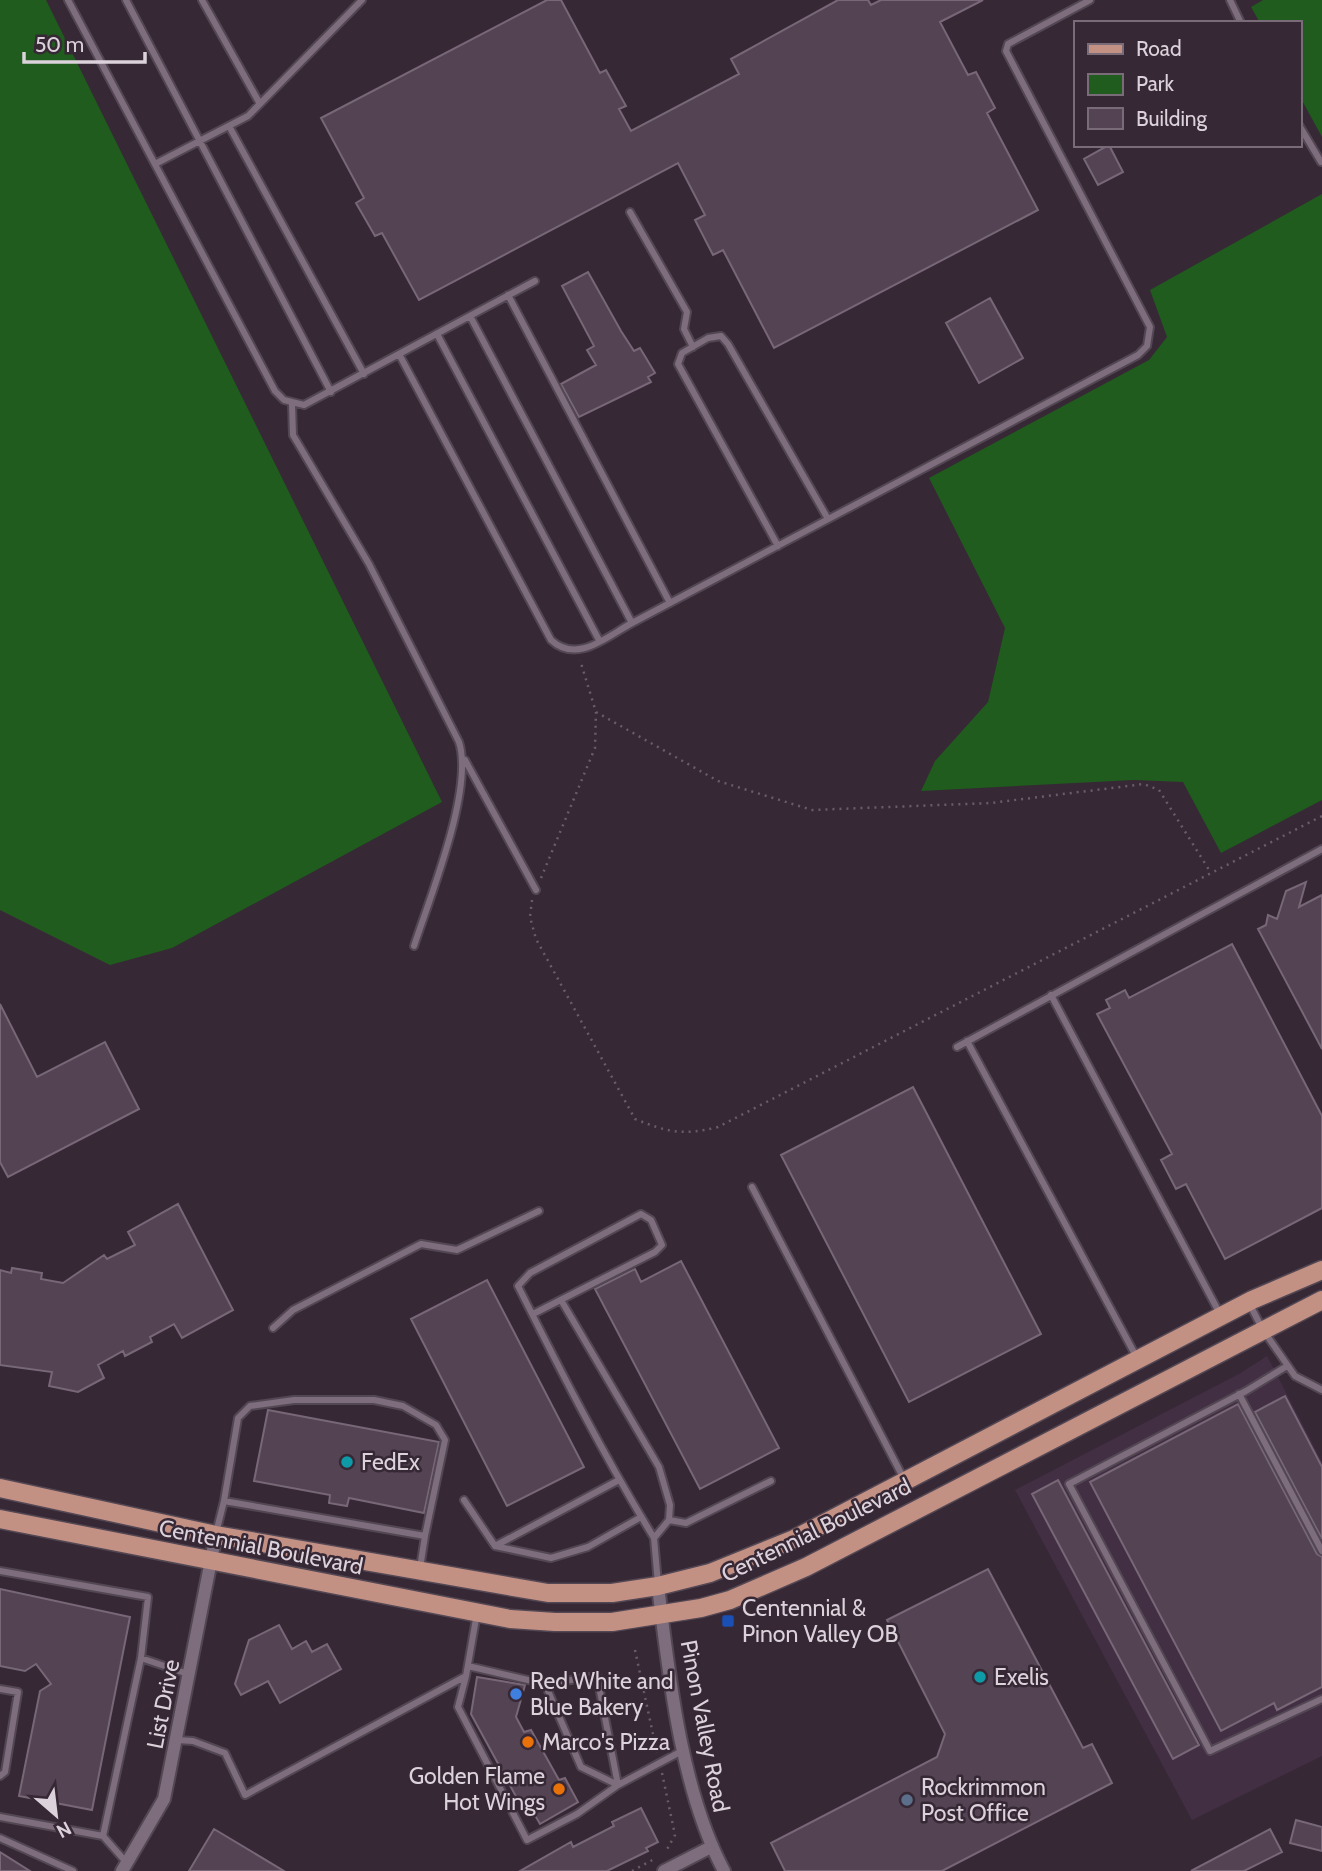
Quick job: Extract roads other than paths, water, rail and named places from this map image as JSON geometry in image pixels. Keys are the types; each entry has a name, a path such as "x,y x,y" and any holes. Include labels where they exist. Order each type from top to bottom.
{"main road":[{"name":"Centennial Boulevard","path":"0,1488 216,1535 548,1593 612,1593 658,1586 685,1581 749,1559 905,1481 1248,1301 1322,1270"},
{"name":"Centennial Boulevard","path":"0,1519 211,1563 477,1613 555,1622 612,1622 661,1615 730,1600 806,1567 1322,1300"}],"street":[{"name":"List Drive","path":"125,1867 164,1799 216,1535"},
{"name":"Pinon Valley Road","path":"658,1586 694,1798 724,1871"},
{"path":"664,1871 712,1847"}],"lane":[{"path":"68,0 275,391 292,404 304,405 331,392 535,282"},
{"path":"126,0 331,392"},
{"path":"202,0 260,104"},
{"path":"155,164 248,116 362,0"},
{"path":"399,354 551,640 567,652 578,651 1138,355 1147,346 1150,327 1006,51 1008,44 1090,0"},
{"path":"1230,0 1240,21"},
{"path":"229,126 364,374"},
{"path":"1301,128 1321,162"},
{"path":"630,212 687,312 683,321 693,346"},
{"path":"508,295 670,603"},
{"path":"470,316 632,623"},
{"path":"437,334 599,640"},
{"path":"778,545 678,364 681,353 708,338 721,336 728,344 828,519"},
{"path":"292,404 293,435 369,564 459,742 464,759 536,890"},
{"path":"414,946 450,835 464,759"},
{"path":"957,1046 1322,849"},
{"path":"1051,995 1221,1316"},
{"path":"968,1041 1138,1359"},
{"path":"752,1187 905,1481"},
{"path":"273,1328 293,1310 421,1244 457,1250 539,1212"},
{"path":"533,1314 655,1252 663,1245 651,1220 641,1214 530,1273 519,1286 533,1314 619,1480 654,1538 658,1586"},
{"path":"561,1300 659,1467 670,1505 669,1520 654,1538"},
{"path":"1248,1301 1262,1329 1295,1376 1322,1390"},
{"path":"1287,1366 1069,1483 1210,1751 1322,1699"},
{"path":"1239,1394 1322,1551"},
{"path":"216,1535 238,1418 250,1406 294,1400 374,1400 403,1406 436,1425 445,1440 420,1571"},
{"path":"495,1546 619,1480"},
{"path":"669,1520 686,1523 772,1481"},
{"path":"224,1500 425,1536"},
{"path":"464,1500 495,1546 551,1558 587,1547 641,1517"},
{"path":"0,1571 148,1597 141,1658 103,1836"},
{"path":"477,1613 466,1676 457,1707 527,1840 576,1814 618,1785 684,1750"},
{"path":"141,1658 190,1674"},
{"path":"467,1666 545,1684 597,1676 618,1785"},
{"path":"177,1740 193,1741 225,1753 245,1795 466,1676"},
{"path":"545,1684 581,1767 618,1785"},
{"path":"0,1689 18,1692 5,1772 0,1776"},
{"path":"0,1817 103,1836 125,1867"},
{"path":"0,1838 58,1868 73,1871"}],"place":[{"name":"FedEx","path":"347,1462"},
{"name":"Centennial & Pinon Valley OB","path":"728,1621"},
{"name":"Exelis","path":"980,1677"},
{"name":"Red White and Blue Bakery","path":"516,1694"},
{"name":"Marco's Pizza","path":"528,1742"},
{"name":"Golden Flame Hot Wings","path":"559,1789"},
{"name":"Rockrimmon Post Office","path":"907,1800"}]}
